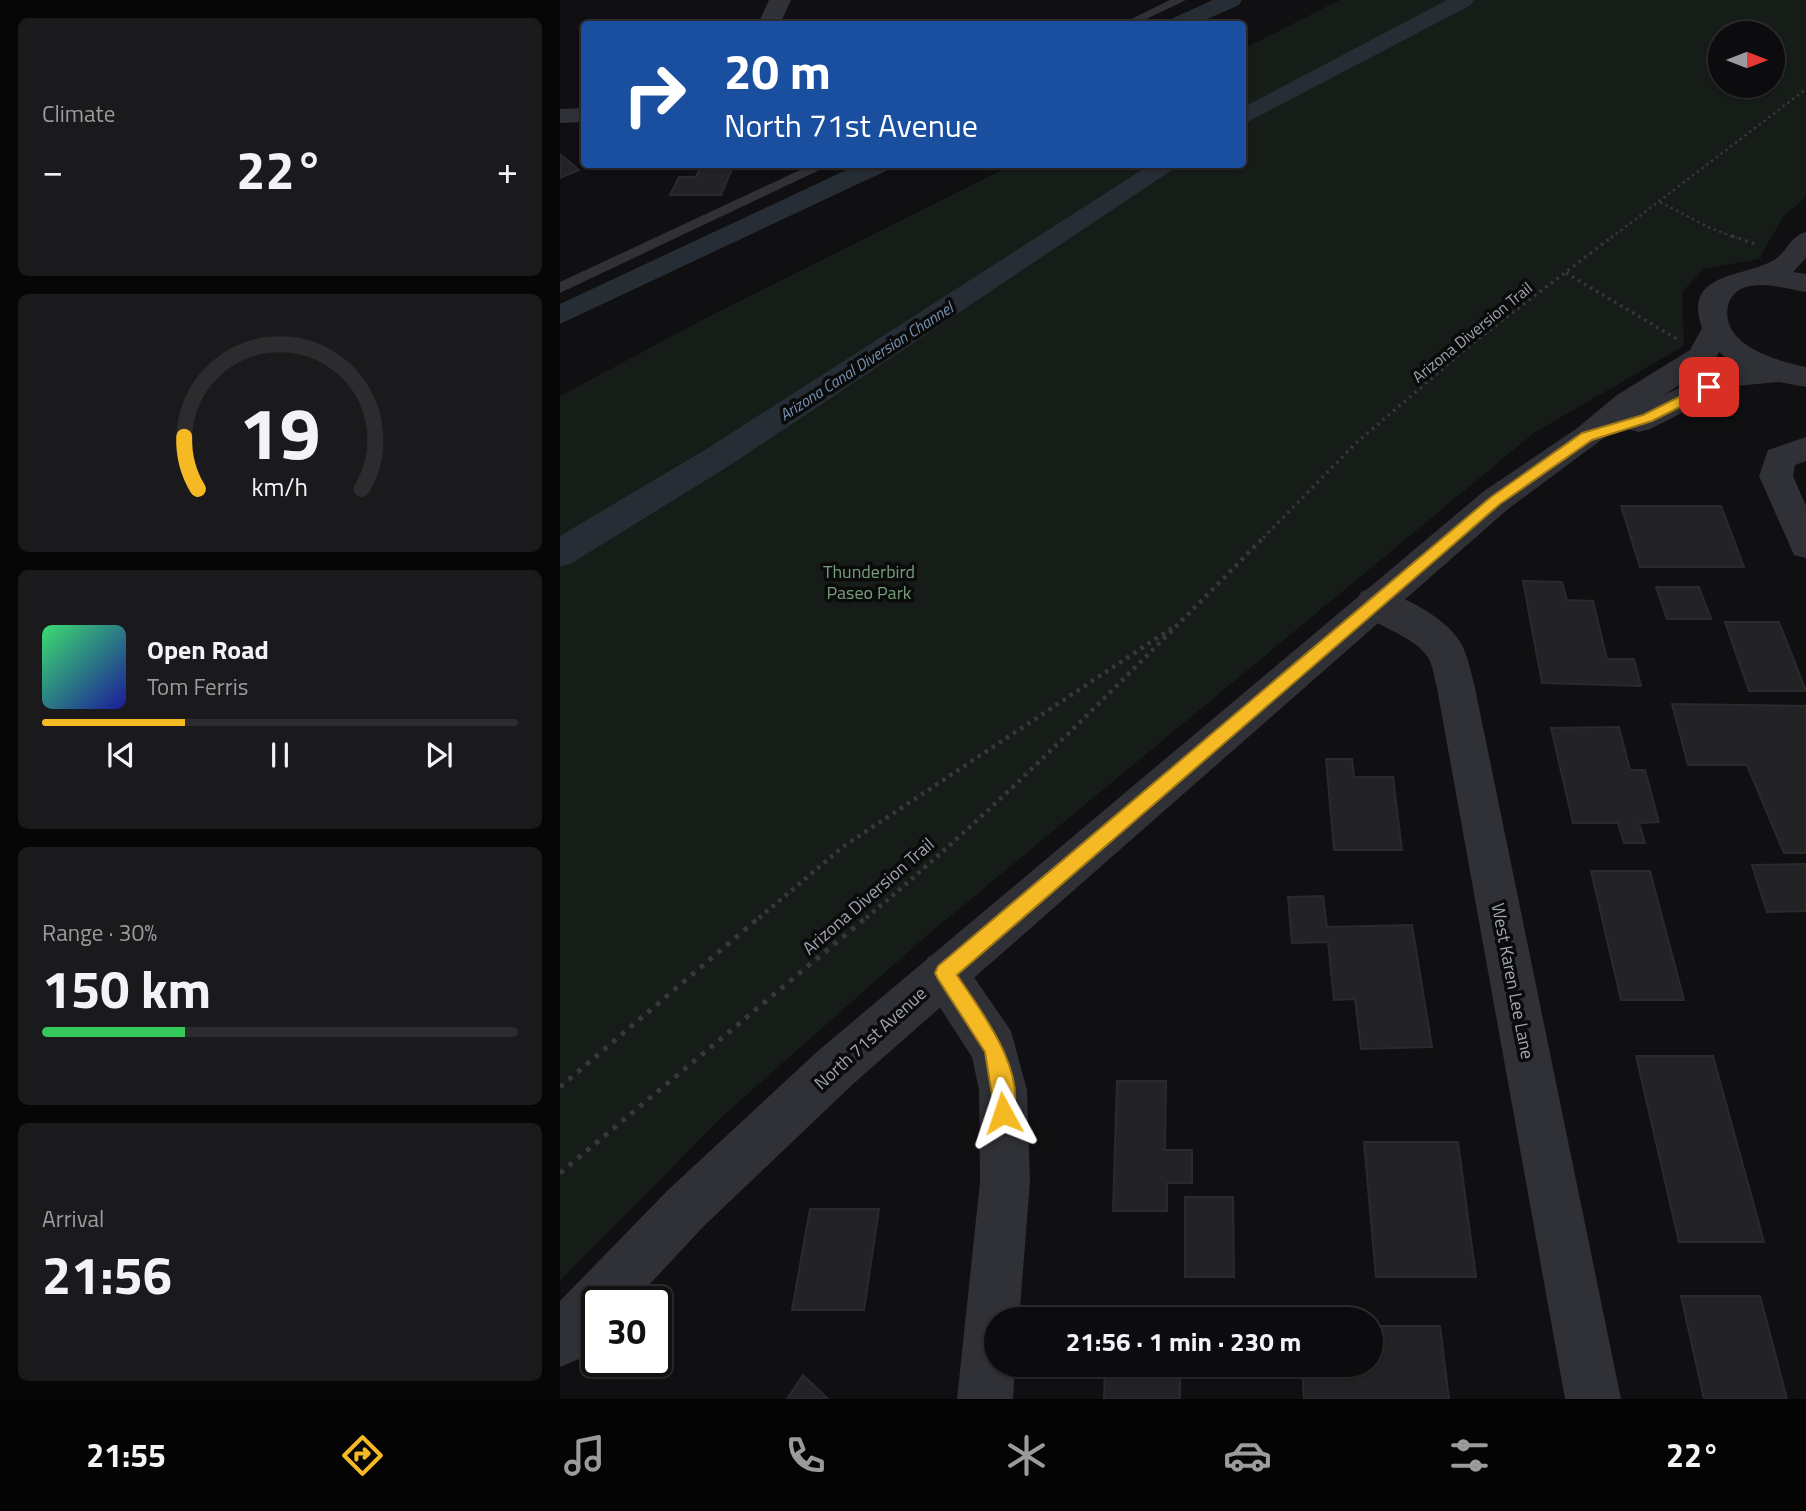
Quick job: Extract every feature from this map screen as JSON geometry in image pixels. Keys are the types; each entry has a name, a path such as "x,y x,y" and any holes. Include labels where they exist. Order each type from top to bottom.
{"street":[{"path":"770,21 780,0"},
{"path":"560,116 581,115"},
{"path":"1715,331 1709,314 1712,299 1724,287 1765,262 1787,264 1806,240"},
{"path":"1765,262 1806,283"},
{"name":"North 71st Avenue","path":"560,1340 686,1208 836,1067 1374,602 1496,500 1587,437 1628,403 1702,356 1715,331 1740,355 1792,374"},
{"name":"North 71st Avenue","path":"1587,437 1648,418 1729,376 1792,374"},
{"path":"1806,449 1780,458 1776,476 1806,545"},
{"name":"West Karen Lee Lane","path":"1374,602 1421,626 1445,650 1456,688 1593,1399"},
{"path":"944,973 994,1048 1003,1090 1005,1182 985,1399"}],"lane":[{"path":"1134,21 1180,0"},
{"path":"560,288 816,168"}],"path":[{"name":"Arizona Diversion Trail","path":"560,1172 920,873 1179,623 1356,443 1474,342 1805,89"},
{"path":"1660,202 1710,228 1765,262"},
{"path":"1566,273 1633,310 1680,341"},
{"name":"Arizona Diversion Trail","path":"560,1087 844,846 1179,623"}],"green space":[{"name":"Thunderbird Paseo Park","path":"1340,0 1806,0 1806,197 1783,217 1759,259 1704,269 1682,292 1684,346 1534,433 924,938 724,1115 560,1281 560,396 700,321 1006,168 1246,168 1246,47"}],"building":[{"path":"560,154 579,170 560,178"},
{"path":"700,168 732,168 721,195 670,195 679,177 696,177"},
{"path":"1621,506 1721,506 1744,567 1640,567"},
{"path":"1523,581 1562,582 1567,600 1593,601 1607,659 1634,659 1641,686 1542,683"},
{"path":"1656,587 1699,587 1711,619 1667,619"},
{"path":"1725,622 1779,622 1806,691 1749,691"},
{"path":"1672,704 1806,706 1806,853 1784,853 1747,765 1688,765"},
{"path":"1619,727 1630,770 1645,770 1659,822 1639,823 1645,843 1624,843 1618,823 1573,823 1551,728"},
{"path":"1326,759 1352,759 1354,777 1393,777 1402,850 1334,850"},
{"path":"1806,864 1806,911 1767,912 1752,865"},
{"path":"1591,871 1650,871 1684,1000 1621,1000"},
{"path":"1323,896 1327,927 1412,925 1432,1047 1361,1049 1355,999 1334,1000 1328,942 1292,943 1288,897"},
{"path":"1636,1056 1713,1056 1764,1242 1679,1242"},
{"path":"1117,1081 1166,1081 1165,1150 1192,1150 1192,1183 1167,1183 1167,1211 1113,1211"},
{"path":"1364,1142 1458,1142 1476,1277 1376,1277"},
{"path":"1185,1197 1233,1197 1234,1277 1185,1277"},
{"path":"810,1209 879,1209 864,1310 792,1310"},
{"path":"1681,1296 1760,1296 1787,1399 1704,1399"},
{"path":"1383,1326 1440,1326 1449,1399 1304,1399 1303,1377 1383,1377"},
{"path":"803,1375 828,1399 787,1399"},
{"path":"1105,1377 1180,1377 1180,1399 1104,1399"}],"waterway":[{"path":"1186,21 1231,0"},
{"name":"Arizona Canal Diversion Channel","path":"1246,116 1463,0"},
{"path":"560,315 872,168"},
{"name":"Arizona Canal Diversion Channel","path":"560,553 720,456 1163,168"}],"route":[{"path":"1003,1113 1003,1090 994,1048 974,1014 944,973 1496,500 1587,437 1648,418 1709,387"}]}
